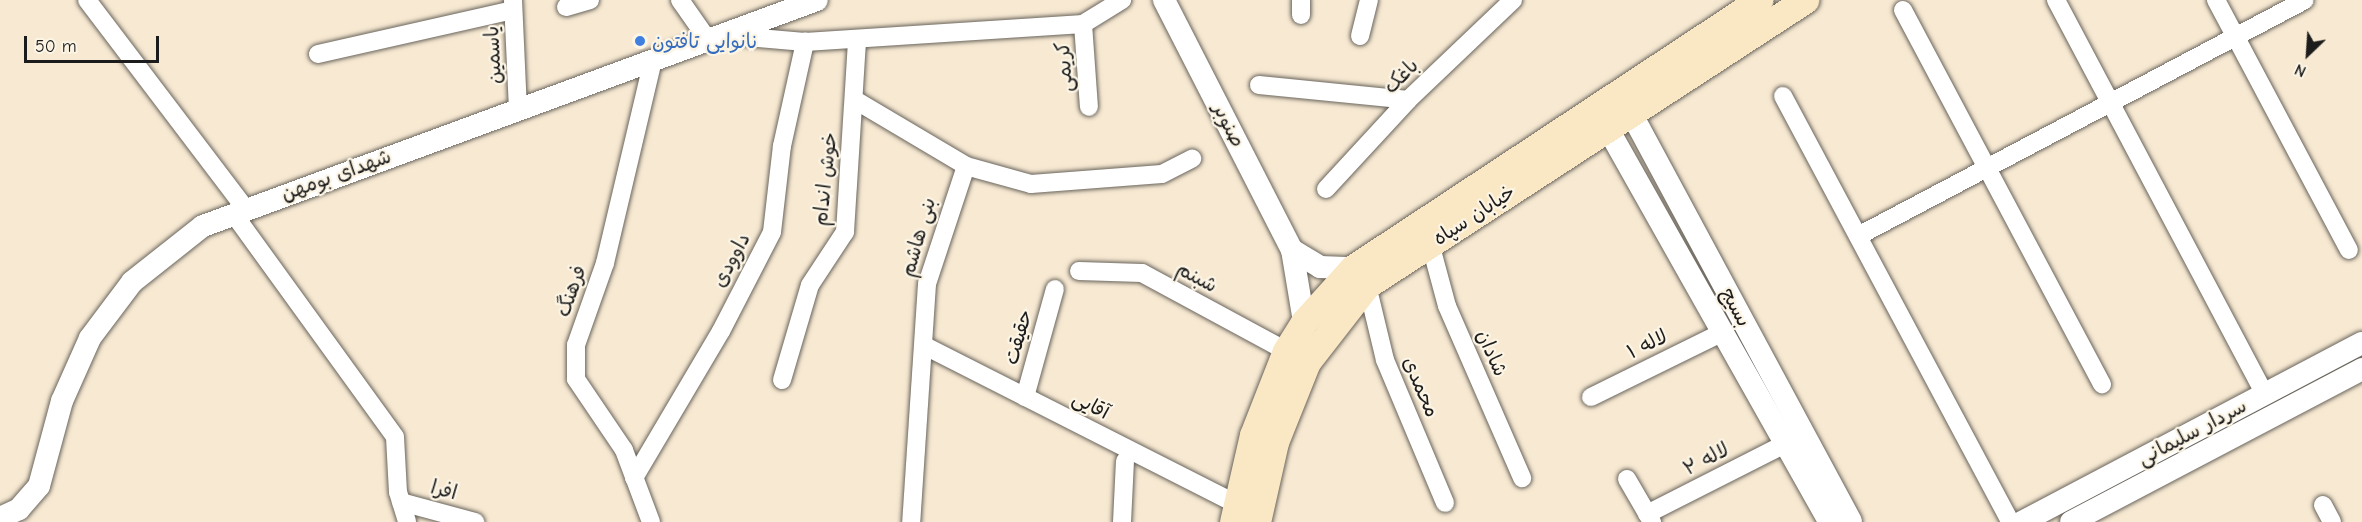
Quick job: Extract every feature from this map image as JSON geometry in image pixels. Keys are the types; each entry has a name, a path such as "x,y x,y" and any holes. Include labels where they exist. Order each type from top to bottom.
{"main road":[{"name":"خیابان سپاه","path":"1626,104 1760,0"},
{"name":"خیابان سپاه","path":"1235,513 1253,435 1286,351 1304,322 1360,276 1626,104 1805,0"},
{"name":"خیابان سپاه","path":"1257,522 1275,442 1307,362 1360,276 1430,243 1603,119"}],"street":[{"path":"87,0 239,211 395,437 401,502 407,522"},
{"path":"566,7 590,0"},
{"path":"680,0 715,37 805,42 1083,24 1122,0"},
{"name":"شهدای بومهن","path":"0,518 19,509 39,486 62,401 90,338 132,282 165,251 239,211 715,37 787,5 818,0"},
{"name":"صنوبر","path":"1164,0 1292,250 1304,322"},
{"path":"1360,36 1370,0"},
{"name":"باغک","path":"1326,189 1408,100 1513,0"},
{"path":"2056,0 2265,394"},
{"path":"2217,0 2349,250"},
{"path":"1858,236 2305,0"},
{"path":"318,54 513,5"},
{"name":"یاسمین","path":"513,5 518,109"},
{"path":"1903,10 2102,384"},
{"name":"کریمی","path":"1083,24 1089,107"},
{"name":"خوش اندام","path":"782,380 810,285 845,232 858,40"},
{"name":"داوودی","path":"634,478 721,332 772,232 782,146 805,42"},
{"name":"فرهنگ","path":"651,522 624,450 576,379 576,345 605,263 653,60"},
{"path":"1259,85 1408,100"},
{"path":"1784,96 2010,522"},
{"path":"855,100 966,166 1031,184 1162,174 1192,159"},
{"name":"بسیج","path":"1626,104 1851,522"},
{"name":"بسیج","path":"1603,119 1829,522"},
{"name":"بنی هاشم","path":"911,522 926,346 927,284 966,166"},
{"name":"شادان","path":"1430,243 1447,306 1522,478"},
{"path":"1292,250 1320,267 1360,276"},
{"name":"شبنم","path":"1079,271 1142,273 1286,351"},
{"name":"محمدی","path":"1360,276 1385,360 1445,503"},
{"name":"حقیقت","path":"1025,396 1055,289"},
{"name":"لاله ۱","path":"1591,397 1723,332"},
{"name":"سردار سلیمانی","path":"2022,522 2362,343"},
{"name":"آقایی","path":"926,346 1025,396 1235,513"},
{"name":"سردار سلیمانی","path":"2071,522 2362,369"},
{"name":"لاله ۲","path":"1627,479 1650,518 1785,444"},
{"path":"1122,522 1125,461"},
{"name":"افرا","path":"401,502 475,522"},
{"path":"2323,505 2332,522"}],"place":[{"name":"نانوایی تافتون","path":"640,41"}]}
